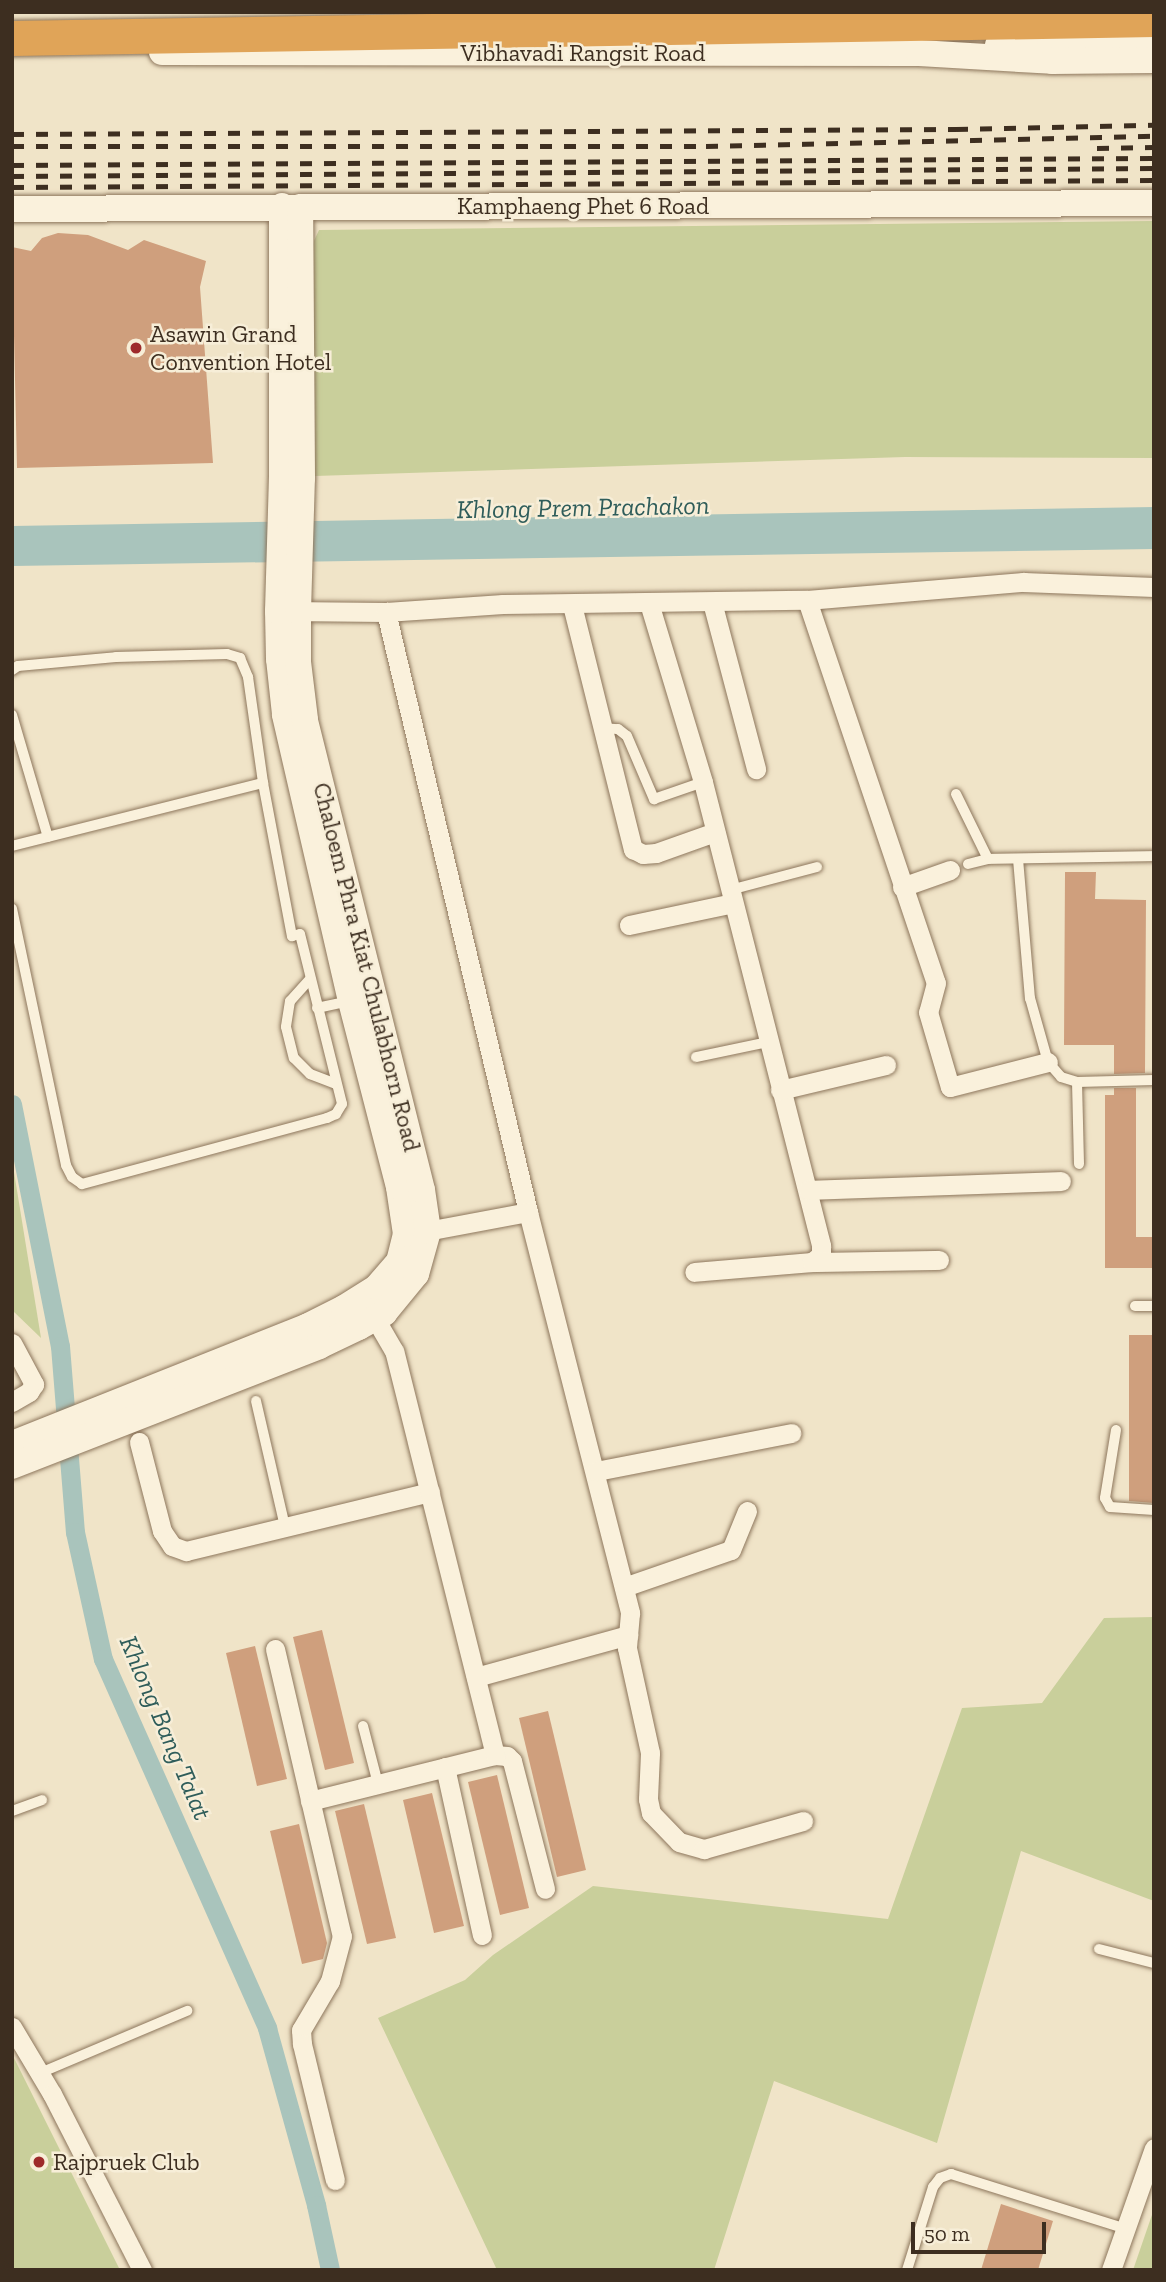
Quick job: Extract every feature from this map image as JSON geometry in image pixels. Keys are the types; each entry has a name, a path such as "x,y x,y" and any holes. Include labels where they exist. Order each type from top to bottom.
{"highway":[{"path":"12,19 575,12"},
{"name":"Vibhavadi Rangsit Road","path":"12,38 1145,31"}],"street":[{"path":"919,53 1145,31"},
{"name":"Vibhavadi Rangsit Road","path":"12,51 919,53 1052,61 1154,60"},
{"name":"Kamphaeng Phet 6 Road","path":"12,209 1154,203"},
{"name":"Chaloem Phra Kiat Chulabhorn Road","path":"12,1466 308,1326 369,1308 417,1233 399,1187 362,998 285,714 279,659 289,602 292,477 291,206"},
{"path":"289,602 386,612 503,604 807,600 1023,582 1154,587"},
{"path":"807,600 936,983 928,1012 950,1087 1048,1062"},
{"path":"712,602 756,769"},
{"path":"649,603 703,782 808,1191 821,1246 821,1255 812,1262"},
{"path":"572,605 633,849 638,853 656,853 715,832"},
{"path":"386,612 528,1212 596,1471 630,1614 628,1635 631,1675 650,1753 648,1799 651,1814 679,1842 704,1849 803,1821"},
{"path":"902,887 959,867"},
{"path":"629,925 732,897"},
{"path":"780,1090 886,1065"},
{"path":"808,1191 1060,1181"},
{"path":"417,1233 528,1212"},
{"path":"694,1272 812,1262 939,1260"},
{"path":"369,1308 394,1351 495,1755"},
{"path":"12,1343 34,1384 29,1392 12,1402"},
{"name":"Chaloem Phra Kiat Chulabhorn Road","path":"12,1444 138,1405"},
{"path":"596,1471 791,1433"},
{"path":"139,1443 162,1531 172,1546 186,1551 430,1492"},
{"path":"624,1587 731,1550 747,1511"},
{"path":"476,1677 628,1635"},
{"path":"275,1649 341,1936 330,1981 302,2029 302,2044 335,2180"},
{"path":"310,1801 495,1755 507,1756 512,1761 545,1889"},
{"path":"445,1767 482,1935"},
{"path":"12,2027 40,2073 142,2270"},
{"path":"1111,2270 1154,2148"}],"lane":[{"path":"12,670 18,666 116,657 227,654 240,658 248,677 263,783 292,936 300,934 342,1104 336,1114 82,1184 72,1177 66,1165 12,909"},
{"path":"12,715 48,837"},
{"path":"601,728 618,729 627,736 654,799 703,782"},
{"path":"12,846 263,783"},
{"path":"956,794 988,859"},
{"path":"959,867 988,859 1154,856"},
{"path":"1018,859 1030,999 1048,1062 1061,1077 1077,1082 1154,1080"},
{"path":"732,897 817,867"},
{"path":"310,979 290,1001 286,1027 294,1058 310,1074 336,1084"},
{"path":"317,1008 362,998"},
{"path":"696,1057 768,1042"},
{"path":"1077,1082 1079,1164"},
{"path":"1135,1306 1154,1306"},
{"path":"256,1401 285,1527"},
{"path":"1116,1430 1105,1498 1110,1507 1154,1510"},
{"path":"363,1726 378,1784"},
{"path":"12,1811 43,1800"},
{"path":"1099,1949 1154,1963"},
{"path":"40,2073 187,2011"},
{"path":"907,2270 933,2187 940,2178 951,2174 1126,2229"}],"green space":[{"path":"1154,221 1154,458 905,457 315,476 313,243 319,230"},
{"path":"12,1164 14,1172 41,1338 12,1310"},
{"path":"1154,1617 1154,1901 1021,1851 937,2143 774,2081 714,2270 497,2270 378,2018 465,1980 493,1955 593,1886 888,1919 962,1708 1042,1703 1104,1618"},
{"name":"Rajpruek Club","path":"12,2054 120,2270 12,2270"},
{"path":"1154,2209 1154,2270 1133,2270"}],"water":[{"path":"1154,507 1154,549 12,566 12,526"}],"building":[{"name":"Asawin Grand Convention Hotel","path":"58,233 88,235 128,250 144,240 206,261 200,287 213,463 17,468 12,247 31,251 42,238"},
{"path":"1065,872 1096,872 1095,899 1146,900 1145,1073 1114,1074 1114,1045 1064,1045"},
{"path":"1114,1088 1136,1088 1136,1237 1154,1237 1154,1268 1105,1268 1105,1095 1114,1095"},
{"path":"1129,1335 1154,1335 1154,1503 1129,1501"},
{"path":"322,1630 354,1763 325,1770 293,1637"},
{"path":"255,1646 287,1779 257,1786 226,1653"},
{"path":"548,1711 586,1870 557,1877 519,1718"},
{"path":"497,1775 529,1908 500,1915 468,1782"},
{"path":"432,1793 464,1926 434,1933 403,1800"},
{"path":"364,1804 396,1938 367,1944 335,1811"},
{"path":"299,1824 327,1943 323,1959 302,1964 270,1831"},
{"path":"1001,2204 1053,2221 1038,2270 981,2270"}],"waterway":[{"name":"Khlong Bang Talat","path":"12,1104 60,1346 75,1532 103,1659 267,2028 316,2205 330,2270"}],"railway":[{"path":"12,134 956,129 1154,125"},
{"path":"12,146 706,146 1154,136"},
{"path":"1097,148 1154,147"},
{"path":"12,165 1154,158"},
{"path":"12,176 1154,168"},
{"path":"12,187 1154,180"}],"place":[{"name":"Asawin Grand Convention Hotel","path":"136,348"},
{"name":"Rajpruek Club","path":"39,2162"}],"water label":[{"name":"Khlong Prem Prachakon","path":"583,508"}]}
